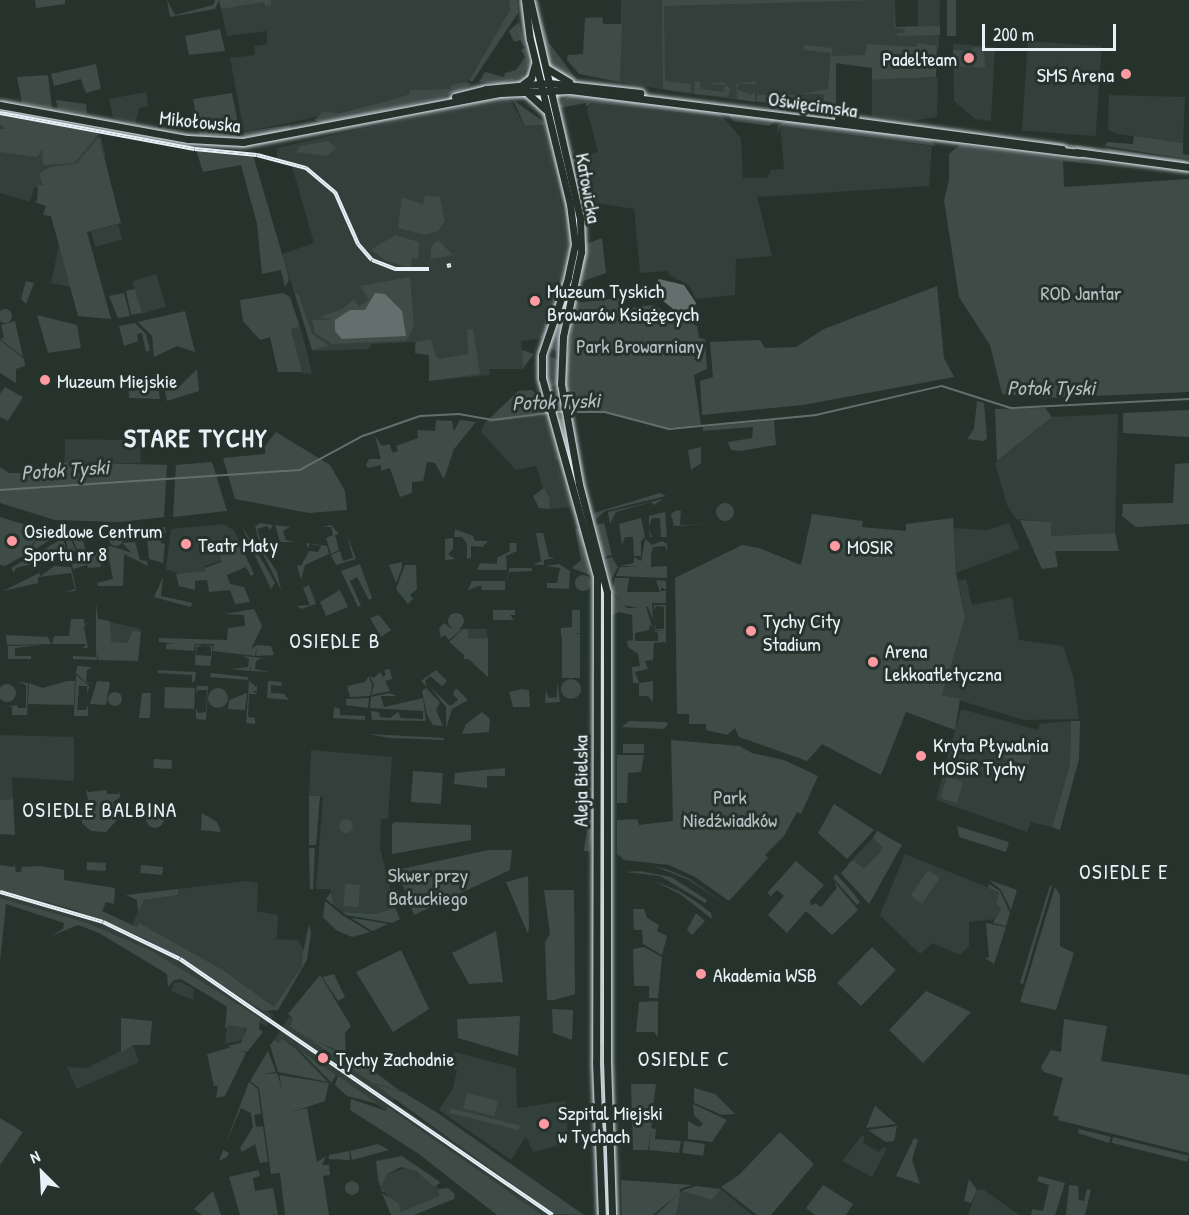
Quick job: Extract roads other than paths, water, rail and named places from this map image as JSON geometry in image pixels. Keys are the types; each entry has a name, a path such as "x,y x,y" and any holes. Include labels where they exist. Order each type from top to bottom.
{"main road":[{"name":"Katowicka","path":"525,0 536,62 556,110 576,200 582,245 563,337 561,384"},
{"name":"Katowicka","path":"530,0 546,68 547,110 567,188 575,244 568,278 542,355"},
{"path":"536,62 531,78 523,88 547,110"},
{"path":"546,68 578,85"},
{"name":"Oświęcimska","path":"546,87 578,85 1006,139 1080,153 1189,167"},
{"name":"Oświęcimska","path":"546,87 1052,152 1080,153"},
{"name":"Mikołowska","path":"0,105 223,142 286,137 431,105 523,88 546,87"},
{"path":"556,110 560,96 570,90"},
{"name":"Aleja Bielska","path":"542,355 551,416 594,562 597,613 602,1215"},
{"name":"Aleja Bielska","path":"561,384 579,484 604,579 608,613 612,1215"},
{"path":"597,613 608,613"},
{"path":"600,1162 605,1158 610,1162"},
{"path":"601,1186 606,1189 611,1186"}],"waterway":[{"name":"Potok Tyski","path":"568,412 605,412 669,429 816,415 942,386 1011,408 1189,399"},
{"name":"Potok Tyski","path":"553,412 563,412"},
{"name":"Potok Tyski","path":"0,490 300,470 363,436 420,416 459,414 492,420 548,413"}],"railway":[{"path":"0,113 195,149 257,155 306,168 335,192 358,244 372,260 396,269 429,269"},
{"path":"447,266 451,265"},
{"path":"0,892 103,922 180,959 553,1215"}],"place":[{"name":"Padelteam","path":"969,58"},
{"name":"SMS Arena","path":"1126,74"},
{"name":"Muzeum Tyskich Browarów Książęcych","path":"535,301"},
{"name":"Muzeum Miejskie","path":"45,380"},
{"name":"Osiedlowe Centrum Sportu nr 8","path":"12,541"},
{"name":"Teatr Mały","path":"186,544"},
{"name":"MOSIR","path":"835,546"},
{"name":"Tychy City Stadium","path":"751,631"},
{"name":"Arena Lekkoatletyczna","path":"873,662"},
{"name":"Kryta Pływalnia MOSiR Tychy","path":"921,756"},
{"name":"Akademia WSB","path":"701,974"},
{"name":"Tychy Zachodnie","path":"323,1058"},
{"name":"Szpital Miejski w Tychach","path":"544,1124"}],"district":[{"name":"STARE TYCHY","path":"196,438"},
{"name":"OSIEDLE B","path":"335,641"},
{"name":"OSIEDLE BALBINA","path":"100,810"},
{"name":"OSIEDLE E","path":"1124,872"},
{"name":"OSIEDLE C","path":"684,1059"}],"park label":[{"name":"ROD Jantar","path":"1081,292"},
{"name":"Park Browarniany","path":"640,345"},
{"name":"Park Niedźwiadków","path":"730,808"},
{"name":"Skwer przy Bałuckiego","path":"428,886"}]}
